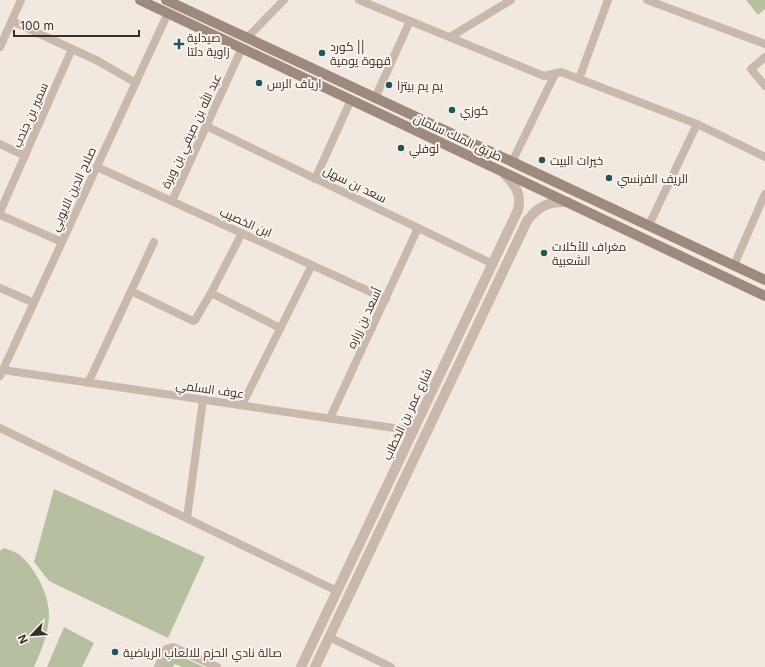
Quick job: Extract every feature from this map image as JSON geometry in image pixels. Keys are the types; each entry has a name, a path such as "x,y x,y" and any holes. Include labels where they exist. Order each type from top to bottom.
{"main road":[{"name":"طريق الملك سلمان","path":"140,0 765,296"},
{"name":"طريق الملك سلمان","path":"166,0 765,280"}],"street":[{"path":"0,47 21,0"},
{"path":"247,38 284,0"},
{"path":"359,0 544,76 561,72 697,124 765,157"},
{"path":"450,37 511,0"},
{"path":"579,79 608,0"},
{"path":"647,0 765,44"},
{"name":"صلاح الدين الايوبي","path":"1,373 168,13"},
{"path":"12,21 72,49 136,83"},
{"path":"375,98 410,21"},
{"name":"عبد الله بن صيفي بن وبرة","path":"172,201 242,48"},
{"name":"سمير بن جندب","path":"0,213 72,49"},
{"path":"765,57 751,69 765,86"},
{"path":"512,162 555,74"},
{"path":"316,179 351,100"},
{"path":"649,226 697,124"},
{"name":"سعد بن سهل","path":"206,126 493,264"},
{"path":"0,144 25,156"},
{"name":"ابن الخصيب","path":"97,167 386,299"},
{"name":"شارع عمر بن الخطاب","path":"301,667 493,264 520,204 518,190 504,173"},
{"path":"734,265 765,194"},
{"name":"شارع عمر بن الخطاب","path":"315,667 527,221 538,208 545,204 558,201 568,202"},
{"path":"0,213 62,242"},
{"name":"أسعد بن زراره","path":"330,418 418,228"},
{"path":"131,292 193,321 195,320 212,293 242,233"},
{"path":"88,383 154,242"},
{"path":"242,406 312,265"},
{"path":"0,288 34,303"},
{"path":"212,293 280,328"},
{"name":"عوف السلمي","path":"1,373 88,383 414,431"},
{"path":"186,518 203,400"},
{"path":"0,428 338,591"},
{"path":"329,637 391,667"},
{"path":"158,667 166,649 173,647 217,667"}],"green space":[{"path":"746,0 765,0 765,9 758,15"},
{"path":"54,489 205,557 168,638 49,581 34,562"},
{"path":"4,548 17,553 27,562 37,576 45,592 49,609 49,617 46,637 34,667 0,667 0,551"},
{"path":"64,627 94,643 82,667 47,667"},
{"path":"167,650 204,667 182,667 175,664 173,667 159,667"}],"place":[{"name":"صيدلية زاوية دلتا","path":"179,44"},
{"name":"كورد || قهوة يومية","path":"322,53"},
{"name":"ارياف الرس","path":"259,83"},
{"name":"يم يم بيتزا","path":"389,85"},
{"name":"كوزي","path":"452,110"},
{"name":"لوفلي","path":"401,148"},
{"name":"خيرات البيت","path":"542,160"},
{"name":"الريف الفرنسي","path":"609,178"},
{"name":"مغراف للأكلات الشعبية","path":"544,253"},
{"name":"صالة نادي الحزم للالعاب الرياضية","path":"115,652"}]}
